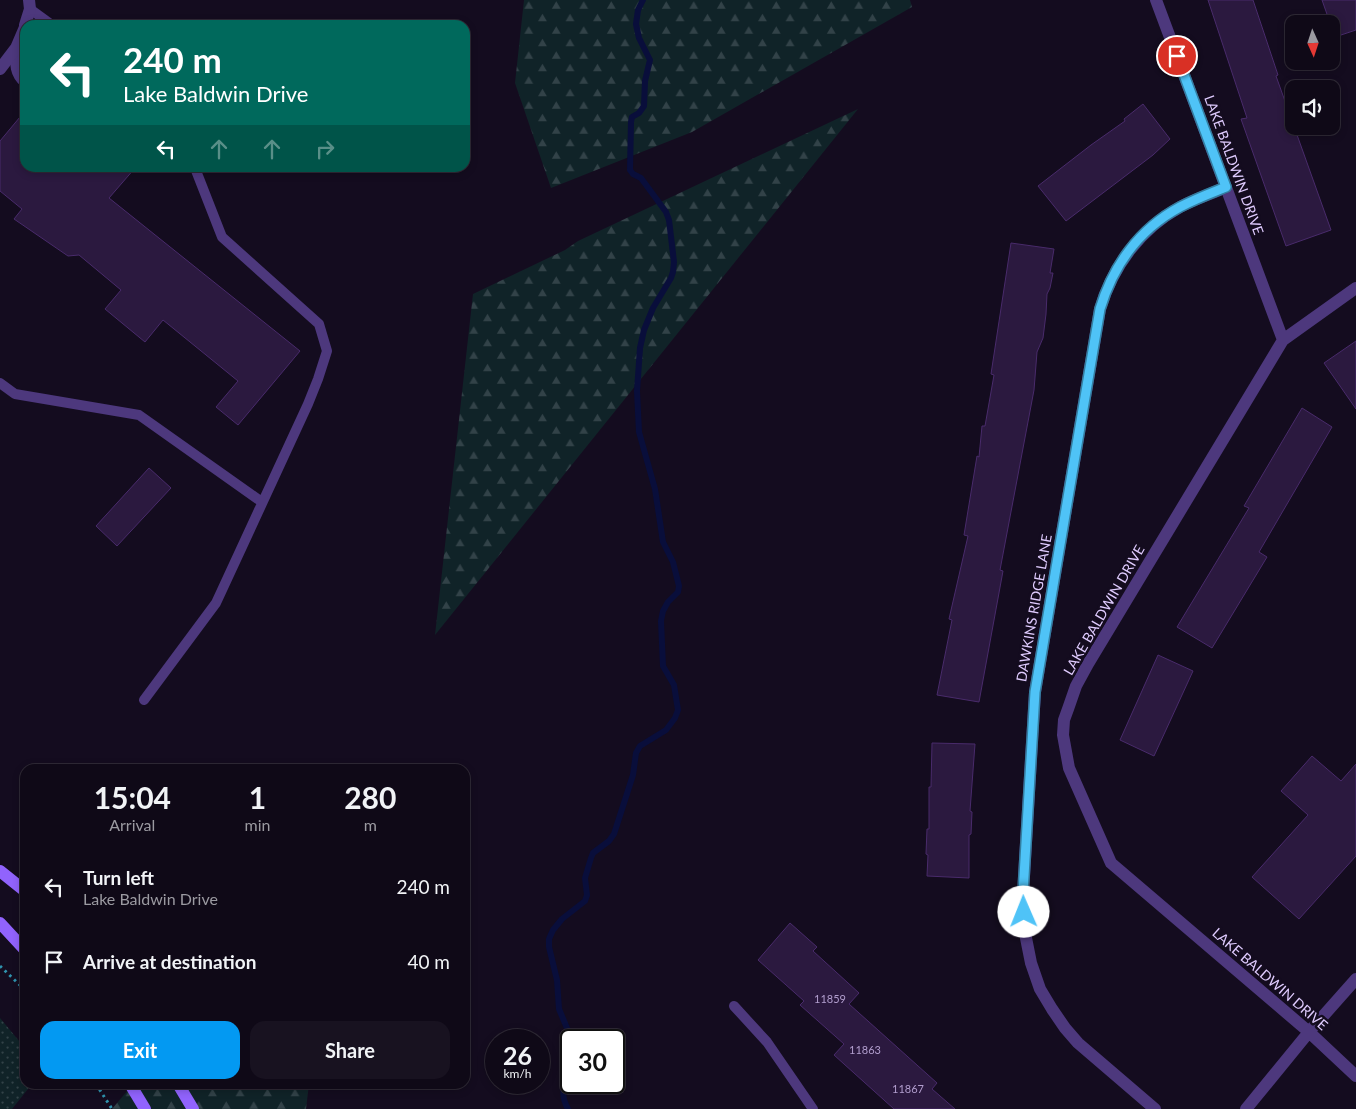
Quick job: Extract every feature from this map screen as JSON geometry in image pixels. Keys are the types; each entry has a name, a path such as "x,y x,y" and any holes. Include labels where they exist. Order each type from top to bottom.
{"main road":[{"path":"0,871 20,887"},
{"path":"0,923 20,945"},
{"path":"133,1089 145,1109"},
{"path":"181,1089 193,1109"}],"street":[{"name":"LAKE BALDWIN DRIVE","path":"1156,0 1283,340"},
{"path":"26,20 30,5"},
{"path":"0,69 16,48 20,38"},
{"name":"DAWKINS RIDGE LANE","path":"1155,1109 1078,1043 1065,1028 1040,989 1031,963 1026,938 1023,893 1035,692 1100,309 1105,290 1126,253 1160,220 1181,207 1226,187"},
{"name":"LAKE BALDWIN DRIVE","path":"1356,288 1283,340 1088,664 1068,708 1062,735 1068,768 1111,862 1309,1032 1356,1076"},
{"path":"1246,1109 1356,978"}],"lane":[{"path":"30,5 46,20"},
{"path":"16,48 14,67 20,78"},
{"path":"144,700 216,604 318,380 327,351 319,324 222,237 197,172"},
{"path":"0,383 15,394 139,415 262,502"},
{"path":"734,1006 766,1042 813,1109"}],"path":[{"path":"0,966 20,985"},
{"path":"99,1089 112,1109"}],"green space":[{"path":"524,0 910,0 912,7 692,132 551,188 515,83"},
{"path":"858,109 435,635 473,294 565,250 578,241"},
{"path":"0,1018 20,1042 20,1089 28,1089 12,1109 0,1109"},
{"path":"129,1089 308,1089 306,1109 112,1109"}],"building":[{"path":"1208,0 1253,0 1285,101 1285,135 1297,135 1331,230 1286,246 1241,119 1247,118"},
{"path":"1322,0 1356,0 1356,30 1340,35 1340,15 1327,15"},
{"path":"1143,104 1170,139 1153,155 1066,221 1038,186 1125,121 1124,119"},
{"path":"20,117 20,172 132,172 109,198 300,351 238,425 216,407 238,381 163,320 145,342 105,309 121,290 79,255 68,256 14,219 22,209 0,191 0,141"},
{"path":"1011,243 1054,249 1050,273 1053,273 1047,294 1043,338 1037,352 1034,390 1000,570 1003,571 979,702 937,695 952,620 949,619 968,536 964,535 977,456 979,457 982,426 985,426 994,375 991,374"},
{"path":"1356,341 1356,409 1324,363"},
{"path":"1302,408 1332,427 1259,552 1267,557 1212,648 1177,627 1249,508 1244,506"},
{"path":"149,468 171,488 117,546 96,526"},
{"path":"1158,655 1193,671 1154,756 1120,740"},
{"path":"932,743 975,744 970,811 972,812 971,834 969,835 969,878 927,876 928,855 926,854 927,829 929,829"},
{"path":"1312,756 1341,781 1356,764 1356,856 1299,919 1252,877 1308,815 1281,791"},
{"path":"790,923 817,947 813,951 859,993 849,1004 937,1083 932,1089 955,1109 894,1109 834,1055 844,1044 800,1005 804,1001 758,960"}],"waterway":[{"path":"567,1029 559,1009 557,980 549,947 549,939 553,930 562,919 585,901 587,895 585,878 591,858 593,853 609,841 614,834 633,775 636,753 640,746 666,730 675,718 678,710 674,685 663,666 661,621 663,611 668,602 678,592 679,586 673,562 663,542 655,489 639,432 637,391 640,348 644,330 653,308 671,278 674,262 669,220 666,212 641,178 630,170 631,122 632,117 639,113 644,106 645,81 650,60 639,38 636,24 638,10 643,0"},
{"path":"563,1094 568,1109"}],"route":[{"path":"1024,912 1023,893 1035,692 1100,309 1105,290 1126,253 1160,220 1181,207 1226,187 1177,56"}]}
